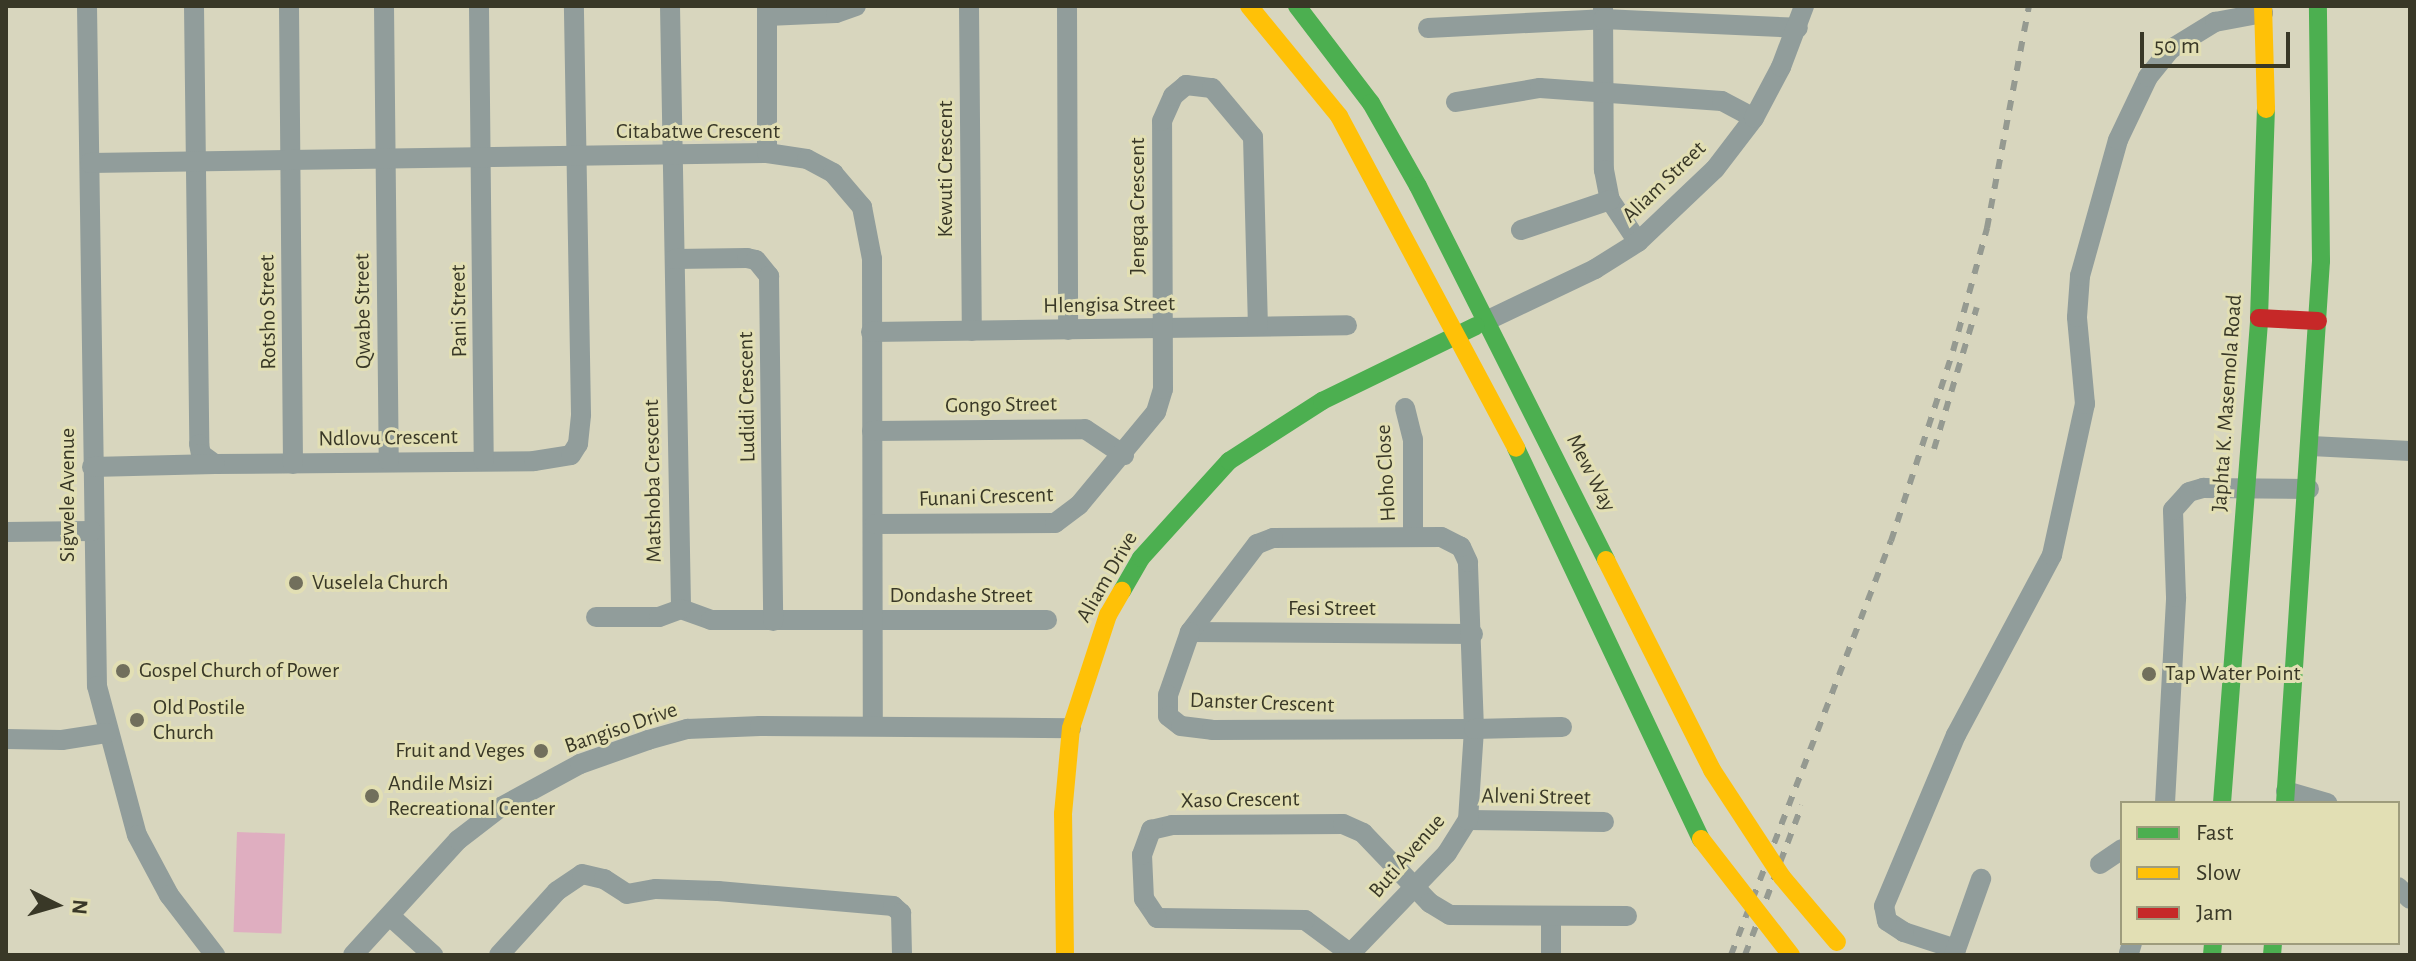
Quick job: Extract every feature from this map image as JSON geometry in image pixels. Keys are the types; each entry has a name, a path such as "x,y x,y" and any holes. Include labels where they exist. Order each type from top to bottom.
{"main road":[{"path":"1249,6 1345,126 1531,477 1651,742 1701,839 1791,955"},
{"name":"Mew Way","path":"1297,6 1328,42 1389,134 1712,770 1782,877 1844,948"},
{"path":"2286,797 2318,321 2318,6"},
{"name":"Japhta K. Masemola Road","path":"2222,801 2259,318 2263,9"},
{"path":"2259,318 2318,321"},
{"name":"Aliam Drive","path":"1065,955 1063,814 1071,728 1108,615 1141,558 1191,496 1229,461 1301,413 1486,321"}],"street":[{"name":"Sigwele Avenue","path":"87,6 92,531 97,686 107,733 137,835 169,895 215,955"},
{"path":"194,6 199,444 201,454 215,464"},
{"name":"Rotsho Street","path":"289,6 293,464"},
{"name":"Qwabe Street","path":"384,6 389,461"},
{"name":"Pani Street","path":"479,6 484,461"},
{"name":"Ndlovu Crescent","path":"92,467 560,460 578,444 574,6"},
{"name":"Matshoba Crescent","path":"670,6 681,609"},
{"path":"767,153 767,11 836,13 856,6"},
{"name":"Kewuti Crescent","path":"969,6 972,331"},
{"path":"1067,6 1068,330"},
{"name":"Aliam Street","path":"1486,321 1595,269 1638,242 1715,169 1754,118 1798,28 1804,6"},
{"path":"1981,879 1955,952 1892,925 1884,906 1956,735 2052,555 2085,404 2077,317 2080,276 2118,140 2148,77 2171,49 2215,22 2263,9"},
{"path":"1428,28 1603,13 1798,28"},
{"path":"1603,13 1604,170 1610,200 1638,242"},
{"name":"Jengqa Crescent","path":"1163,327 1162,121 1173,96 1194,84 1217,92 1253,137 1258,326"},
{"path":"1456,102 1540,88 1603,96 1722,101 1754,118"},
{"name":"Citabatwe Crescent","path":"90,163 290,159 481,160 767,153 807,159 833,173 856,197 871,247 875,524 873,725"},
{"path":"1521,230 1610,200"},
{"name":"Ludidi Crescent","path":"675,259 747,258 756,260 769,276 773,621"},
{"name":"Hlengisa Street","path":"871,332 1347,325"},
{"name":"Funani Crescent","path":"875,524 1055,523 1124,455 1161,401 1163,327"},
{"name":"Hoho Close","path":"1405,408 1413,439 1413,535"},
{"name":"Gongo Street","path":"872,431 1085,429 1124,455"},
{"path":"2311,446 2410,451"},
{"path":"2165,801 2170,779 2173,510 2189,492 2309,489"},
{"path":"6,532 92,531"},
{"name":"Danster Crescent","path":"1413,535 1265,540 1246,556 1190,632 1168,695 1168,716 1181,726 1474,729"},
{"name":"Buti Avenue","path":"1350,954 1455,844 1468,820 1474,729 1473,634 1465,553 1441,537 1413,535"},
{"path":"596,617 659,617 681,609 697,619 874,620"},
{"name":"Dondashe Street","path":"874,620 1047,620"},
{"name":"Fesi Street","path":"1190,632 1473,634"},
{"name":"Bangiso Drive","path":"353,955 469,832 518,796 598,757 687,729 873,725 1071,728"},
{"path":"1474,729 1562,727"},
{"path":"6,739 62,740 107,733"},
{"path":"2154,801 2170,779"},
{"path":"2286,797 2313,801"},
{"name":"Alveni Street","path":"1468,820 1604,822"},
{"name":"Xaso Crescent","path":"1350,954 1305,920 1157,918 1144,899 1142,855 1151,830 1172,825 1343,824 1363,833 1416,885"},
{"path":"2100,864 2120,850"},
{"path":"499,955 557,891 582,874 604,879 627,894 656,889 743,892 893,906 901,913 902,955"},
{"path":"1416,885 1430,903 1460,918 1627,916"},
{"path":"391,917 433,955"},
{"path":"1551,919 1551,955"}],"shaded area":[{"path":"237,832 285,834 281,934 234,932"}],"railway":[{"path":"1731,955 1891,541 1953,351 1987,228 2029,6"},
{"path":"1934,449 1977,307"},
{"path":"1745,955 1802,805"}],"traffic: fast":[{"path":"1297,6 1371,103 1418,186 1606,560"},
{"path":"2285,801 2321,261 2318,6"},
{"path":"2222,801 2259,318 2266,109"},
{"path":"1122,591 1141,558 1229,461 1322,401 1476,326"},
{"path":"1516,448 1701,839"},
{"path":"2212,955 2213,945"},
{"path":"2272,955 2273,945"}],"traffic: slow":[{"path":"1249,6 1339,116 1516,448"},
{"path":"2263,6 2266,109"},
{"path":"1606,560 1712,770"},
{"path":"1065,955 1063,814 1071,728 1108,615 1122,591"},
{"path":"1712,770 1782,877 1837,942"},
{"path":"1701,839 1791,955"}],"traffic: jam":[{"path":"2259,318 2318,321"}],"place":[{"name":"Vuselela Church","path":"296,583"},
{"name":"Gospel Church of Power","path":"123,671"},
{"name":"Tap Water Point","path":"2149,674"},
{"name":"Old Postile Church","path":"137,720"},
{"name":"Fruit and Veges","path":"541,751"},
{"name":"Andile Msizi Recreational Center","path":"372,796"}]}
